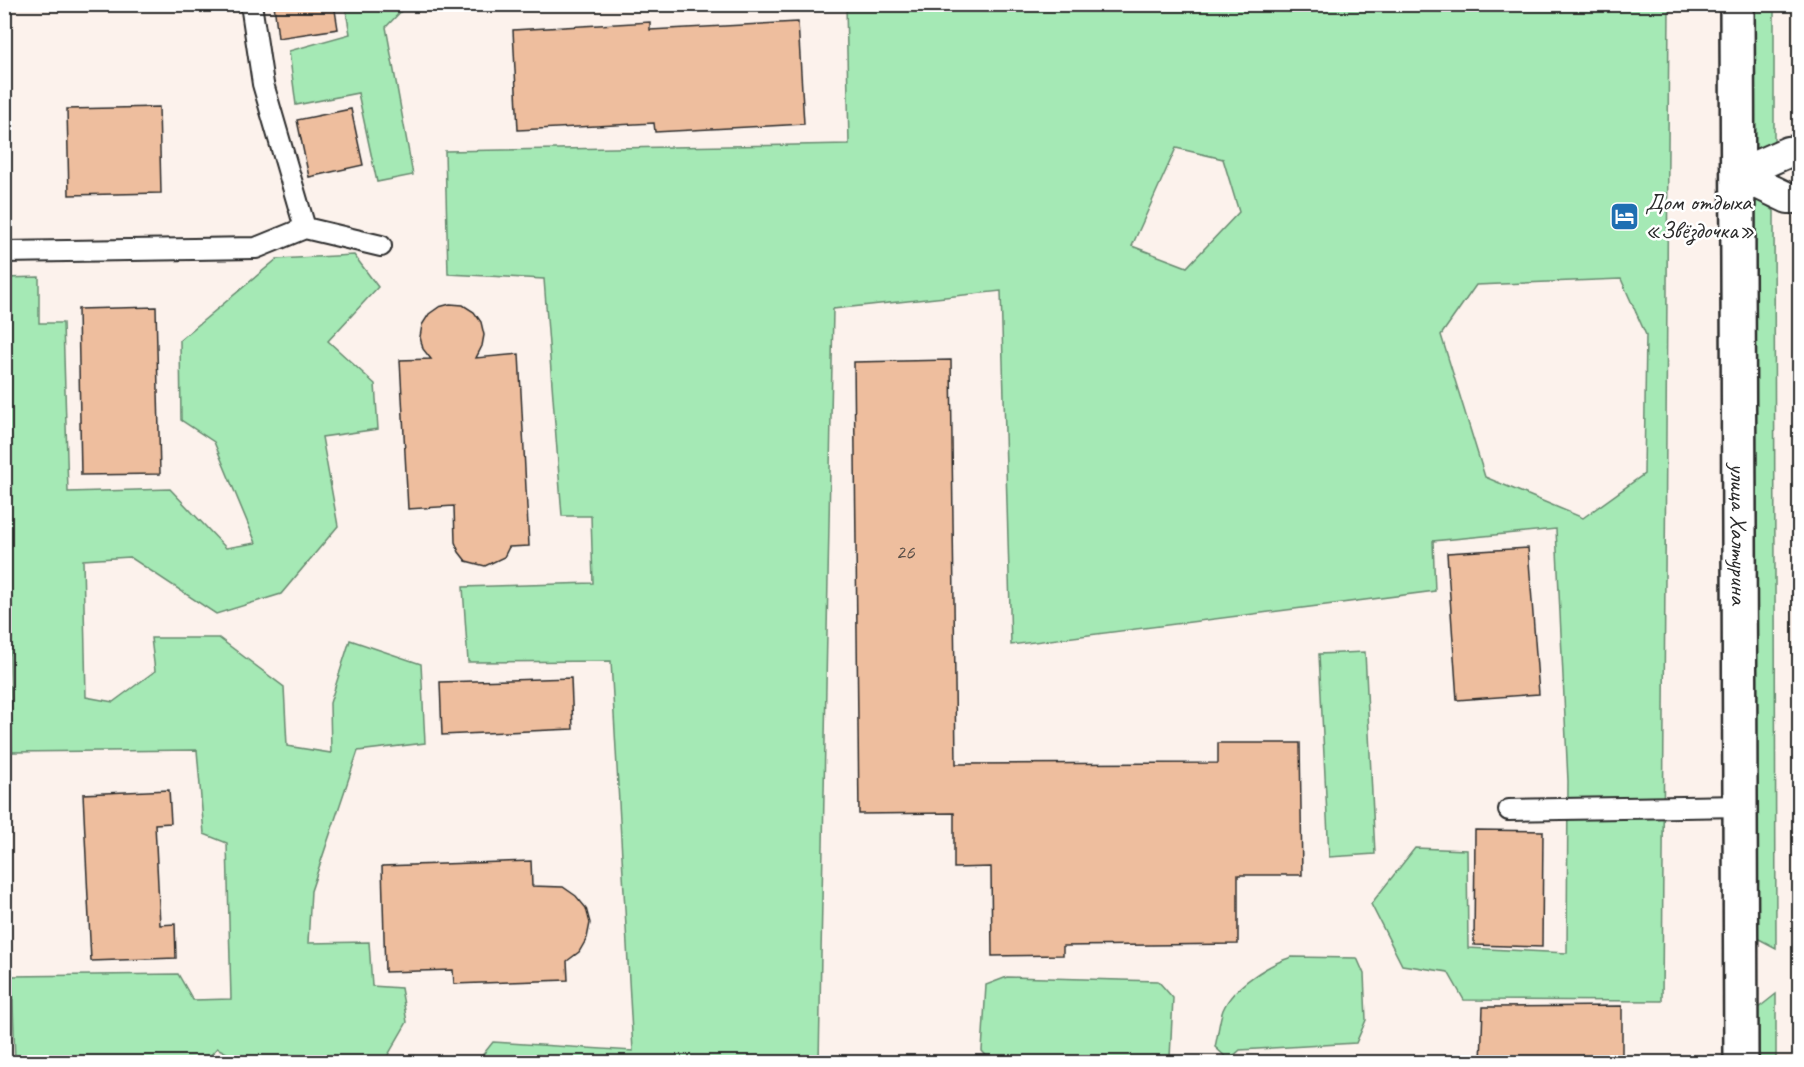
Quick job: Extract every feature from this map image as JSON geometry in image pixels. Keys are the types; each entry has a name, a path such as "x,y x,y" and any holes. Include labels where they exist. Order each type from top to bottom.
{"street":[{"name":"улица Халтурина","path":"1737,4 1742,806 1741,1062"},
{"path":"1737,174 1788,152 1800,151"},
{"path":"1737,174 1788,198 1800,198"}],"lane":[{"path":"251,4 263,84 305,228"},
{"path":"4,252 256,248 305,228 381,246"},
{"path":"1509,810 1742,806"}],"green space":[{"path":"687,4 787,4 787,5 687,11"},
{"path":"345,5 407,5 386,27 413,175 377,182 358,93 296,105 289,51 350,34"},
{"path":"846,5 1669,5 1662,1001 1464,1000 1448,972 1402,965 1371,904 1415,848 1467,850 1468,948 1567,953 1568,781 1556,529 1433,541 1435,591 1011,645 1001,291 833,309 819,1062 477,1062 493,1042 633,1051 611,661 468,662 463,587 593,583 591,516 562,516 544,279 448,274 445,151 849,144","holes":["1176,148 1223,159 1239,212 1187,267 1132,246","1621,279 1646,335 1644,474 1583,518 1485,477 1441,335 1476,285"]},
{"path":"1753,5 1774,5 1774,141 1754,152"},
{"path":"1754,195 1774,211 1776,948 1757,938"},
{"path":"354,255 378,287 328,341 375,384 378,429 322,437 338,526 281,594 216,614 130,557 83,560 86,697 113,702 155,671 151,638 219,638 284,687 287,746 331,753 330,703 350,640 421,664 425,743 358,751 311,891 308,943 369,942 372,986 401,988 407,1022 384,1062 244,1062 217,1048 205,1062 15,1062 12,976 178,974 193,1000 231,999 227,843 204,834 197,750 12,752 5,426 5,278 39,277 39,323 63,323 68,492 170,489 226,548 256,543 214,442 181,420 180,340 277,259"},
{"path":"1365,652 1375,854 1329,857 1319,654"},
{"path":"1292,957 1357,958 1364,974 1366,1020 1356,1043 1240,1050 1229,1060 1215,1047 1223,1010 1228,1001 1253,977"},
{"path":"1007,977 1158,981 1173,998 1170,1058 1167,1062 992,1062 982,1051 986,985"},
{"path":"1776,994 1776,1062 1758,1062 1757,1009"}],"building":[{"path":"274,4 334,4 338,29 278,38"},
{"path":"650,22 650,30 798,22 804,124 655,132 654,123 518,130 513,30"},
{"path":"159,107 161,193 69,195 67,109"},
{"path":"351,109 363,165 309,177 297,120"},
{"path":"450,304 463,305 474,312 481,322 484,335 476,358 519,354 529,546 509,547 504,557 485,566 466,561 459,552 455,542 454,506 408,509 400,360 431,359 423,349 420,337 422,325 429,314 439,307"},
{"path":"156,307 160,474 81,475 78,309"},
{"path":"951,360 956,764 1218,763 1218,743 1300,743 1302,875 1238,875 1238,944 1063,946 1063,955 992,956 991,867 954,868 954,813 859,814 854,362"},
{"path":"1528,548 1539,694 1457,700 1447,553"},
{"path":"571,678 573,729 442,735 440,682"},
{"path":"169,790 171,823 155,824 160,925 175,924 176,958 91,961 83,794"},
{"path":"1475,830 1543,831 1542,947 1474,945"},
{"path":"531,861 532,886 563,887 576,896 586,908 590,923 587,938 579,952 567,961 568,980 454,984 453,970 385,972 382,866"},
{"path":"1622,1006 1622,1062 1481,1062 1483,1007"}],"place":[{"name":"Дом отдыха «Звёздочка»","path":"1624,216"}]}
